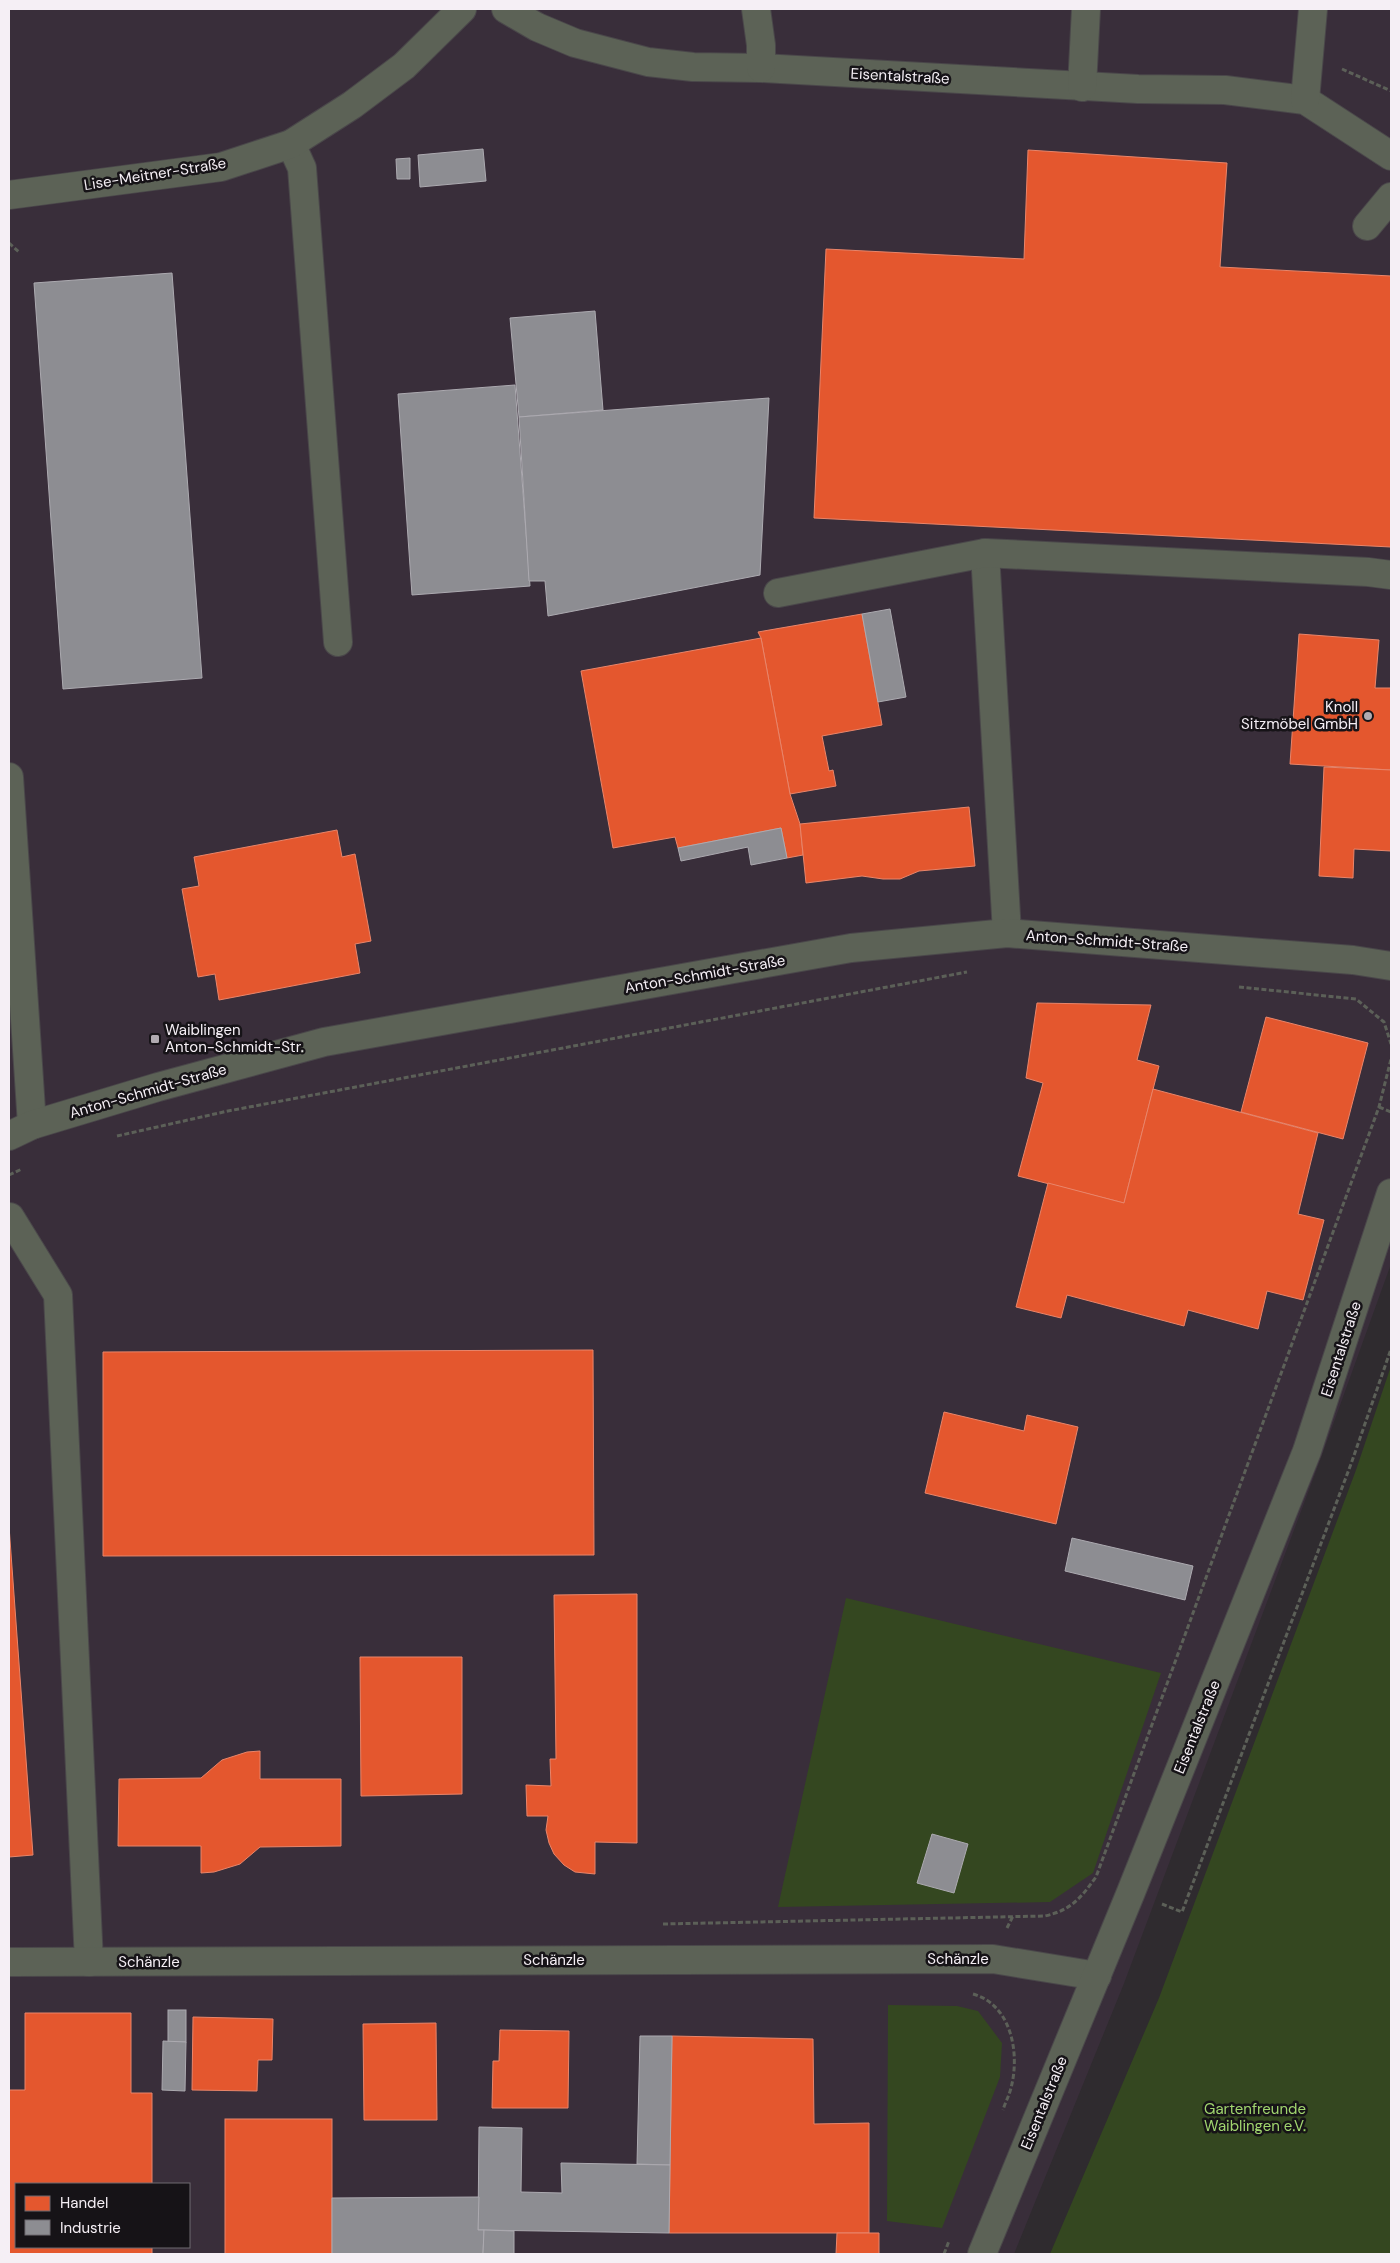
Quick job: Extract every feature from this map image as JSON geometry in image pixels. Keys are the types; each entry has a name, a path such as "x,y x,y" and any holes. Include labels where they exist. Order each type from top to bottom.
{"street":[{"name":"Lise-Meitner-Straße","path":"9,196 221,166 291,144 352,105 404,66 462,9"},
{"name":"Eisentalstraße","path":"506,9 537,27 575,43 648,62 693,67 761,68 1082,87 1225,90 1305,100 1391,156"},
{"path":"756,9 761,45 761,68"},
{"path":"1082,87 1086,9"},
{"path":"1305,100 1313,9"},
{"path":"291,144 302,168 338,642"},
{"path":"1367,226 1391,197"},
{"path":"778,593 985,553 1368,572 1391,575"},
{"path":"985,553 1008,934"},
{"name":"Anton-Schmidt-Straße","path":"9,777 20,1130 158,1087 324,1042 851,948 1008,934 1353,960 1391,966"},
{"name":"Eisentalstraße","path":"982,2254 1131,1892 1307,1451 1391,1193"},
{"path":"9,1217 58,1295 89,1962"},
{"name":"Schänzle","path":"9,1962 993,1959 1097,1976"}],"path":[{"path":"9,243 19,252"},
{"path":"108,1139 228,1111 974,971"},
{"path":"1231,986 1356,999 1384,1022 1391,1044"},
{"path":"655,1925 1044,1916 1063,1912 1080,1899 1096,1878 1379,1107 1391,1059"},
{"path":"1379,1107 1391,1112"},
{"path":"9,1175 26,1167"},
{"path":"1131,1892 1182,1912 1351,1464 1391,1349"},
{"path":"965,1994 975,1994 993,2004 1004,2017 1012,2037 1014,2063 1011,2088 1002,2112"},
{"path":"944,2254 951,2236"}],"shaded area":[{"path":"9,9 1391,9 1391,1264 1321,1458 1123,1986 1014,2254 9,2254"}],"green space":[{"name":"Gartenfreunde Waiblingen e.V.","path":"1391,1366 1391,2254 1050,2254 1159,1998 1356,1470"},
{"path":"846,1598 1161,1673 1093,1873 1050,1902 778,1907"},
{"path":"888,2005 957,2006 978,2011 1002,2043 1000,2077 942,2228 887,2221"}],"building: Handel":[{"path":"1028,150 1227,163 1220,267 1391,276 1391,547 814,518 826,249 1024,259"},
{"path":"862,614 882,725 822,736 829,771 833,770 836,786 790,794 761,638 758,632"},
{"path":"1299,634 1379,640 1375,688 1391,688 1391,770 1290,764"},
{"path":"761,638 790,794 800,824 803,855 787,858 781,828 678,848 675,837 613,848 581,671"},
{"path":"1324,767 1391,770 1391,851 1354,849 1353,878 1319,876"},
{"path":"969,807 975,866 919,871 900,879 862,876 806,883 800,824"},
{"path":"337,830 342,857 355,854 371,941 355,944 360,973 219,1000 215,974 198,977 182,889 199,886 194,857"},
{"path":"1037,1003 1151,1005 1137,1060 1159,1066 1124,1203 1018,1176 1043,1083 1026,1078"},
{"path":"1266,1017 1368,1043 1343,1139 1241,1112"},
{"path":"1153,1089 1318,1133 1298,1214 1324,1220 1303,1300 1267,1291 1258,1329 1188,1310 1184,1326 1067,1295 1061,1318 1016,1307 1048,1183 1124,1203"},
{"path":"593,1350 594,1555 103,1556 103,1352"},
{"path":"944,1412 1024,1431 1027,1415 1078,1427 1056,1524 925,1493"},
{"path":"9,1526 33,1855 9,1857"},
{"path":"637,1594 637,1843 595,1842 595,1874 575,1872 564,1865 554,1854 546,1830 548,1816 527,1816 526,1785 551,1786 550,1759 556,1759 554,1595"},
{"path":"360,1657 462,1657 462,1794 361,1796"},
{"path":"260,1751 260,1779 341,1779 341,1846 260,1847 240,1864 214,1872 201,1873 201,1846 118,1846 119,1779 201,1778 222,1760 247,1752"},
{"path":"25,2013 131,2013 131,2093 152,2093 152,2183 15,2183 15,2248 152,2248 152,2254 9,2254 9,2090 25,2090"},
{"path":"193,2017 273,2019 272,2060 258,2060 257,2091 192,2090"},
{"path":"436,2023 437,2120 364,2120 363,2024"},
{"path":"500,2030 569,2031 568,2108 492,2108 493,2061 499,2061"},
{"path":"672,2036 813,2039 814,2124 869,2123 869,2233 669,2233"},
{"path":"225,2119 332,2119 332,2254 225,2254"},
{"path":"837,2233 879,2233 879,2254 836,2254"}],"building: Industrie":[{"path":"483,149 486,181 420,187 418,155"},
{"path":"410,158 410,179 397,179 396,159"},
{"path":"172,273 202,678 63,689 34,283"},
{"path":"595,311 603,410 519,417 510,318"},
{"path":"515,385 530,586 412,595 398,394"},
{"path":"769,398 760,575 548,616 545,581 529,581 519,417"},
{"path":"890,609 906,697 878,702 862,614"},
{"path":"781,828 787,858 751,865 748,847 681,861 678,848"},
{"path":"1072,1538 1193,1566 1185,1600 1065,1571"},
{"path":"932,1834 968,1844 954,1893 917,1883"},
{"path":"168,2010 186,2010 186,2042 168,2042"},
{"path":"640,2036 672,2036 670,2165 637,2164"},
{"path":"163,2041 186,2042 185,2091 162,2090"},
{"path":"479,2127 522,2128 521,2192 562,2193 561,2163 670,2165 669,2233 478,2230"},
{"path":"479,2197 478,2230 484,2230 483,2254 332,2254 332,2198"},
{"path":"484,2230 514,2231 514,2254 483,2254"}],"place":[{"name":"Knoll Sitzmöbel GmbH","path":"1368,716"},
{"name":"Waiblingen Anton-Schmidt-Str.","path":"155,1039"}]}
